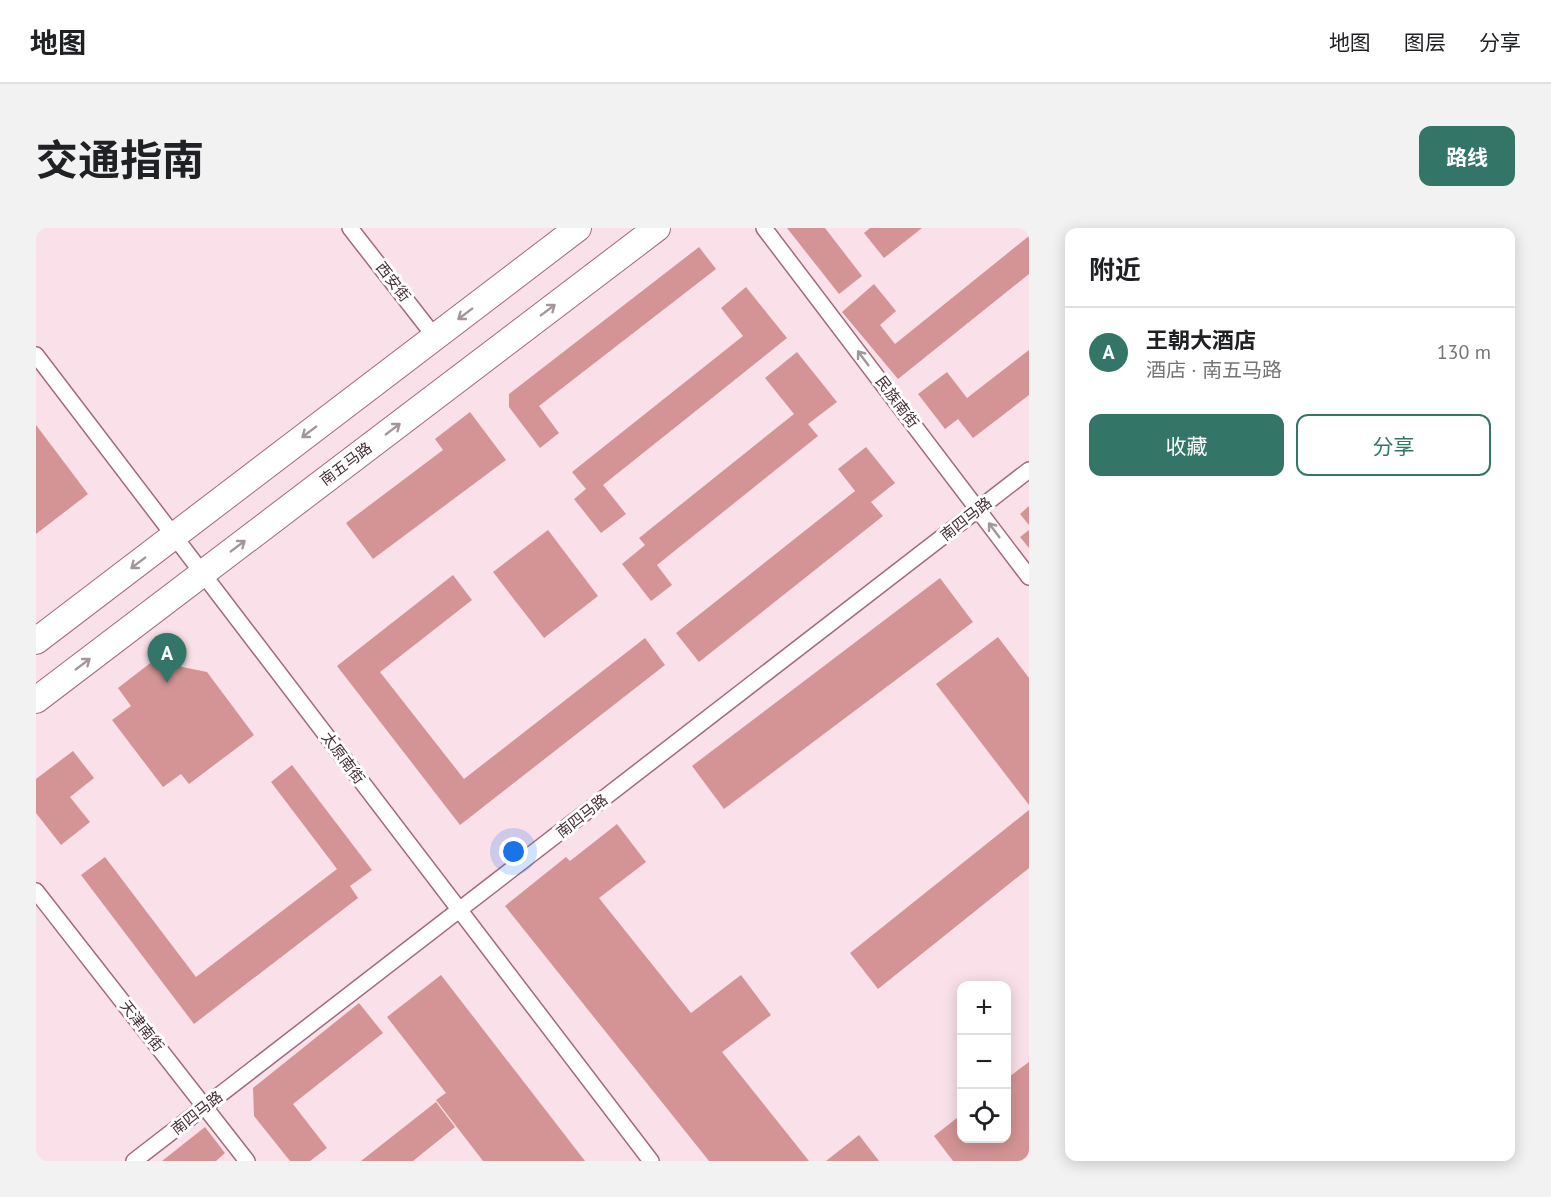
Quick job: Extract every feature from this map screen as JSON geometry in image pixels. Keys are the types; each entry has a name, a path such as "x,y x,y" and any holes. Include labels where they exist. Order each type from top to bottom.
{"main road":[{"path":"36,641 578,228"},
{"name":"南五马路","path":"36,700 657,228"}],"street":[{"name":"西安街","path":"350,228 435,337"},
{"name":"民族南街","path":"764,228 1029,577"},
{"name":"太原南街","path":"36,355 651,1161"},
{"name":"南四马路","path":"134,1161 1029,470"},
{"name":"天津南街","path":"36,891 247,1161"}],"building":[{"path":"787,228 825,228 862,276 839,294"},
{"path":"870,228 922,228 884,258 864,233"},
{"path":"1029,236 1029,274 898,379 842,312 874,284 896,311 880,325 895,344"},
{"path":"699,247 716,269 539,406 559,433 540,448 509,407 509,394"},
{"path":"746,287 787,338 603,485 626,514 601,533 574,499 586,489 572,472 743,336 721,308"},
{"path":"1029,350 1029,395 973,438 958,419 945,429 918,394 947,372 967,398"},
{"path":"797,352 837,402 808,424 818,436 657,565 672,585 651,601 622,564 645,545 639,538 794,414 765,378"},
{"path":"470,412 506,460 373,559 346,523 443,450 435,439"},
{"path":"36,425 88,494 36,534"},
{"path":"866,447 895,483 871,502 883,516 699,662 676,633 855,491 838,469"},
{"path":"1029,506 1029,525 1020,514"},
{"path":"548,530 598,596 544,638 493,572"},
{"path":"1029,530 1029,548 1020,537"},
{"path":"453,575 472,600 380,672 464,779 645,638 665,665 460,825 337,666"},
{"path":"940,578 973,622 724,809 692,766"},
{"path":"998,637 1029,678 1029,805 936,684"},
{"path":"153,661 207,672 254,735 189,784 181,774 163,787 112,720 131,706 118,688"},
{"path":"73,751 94,778 70,797 90,822 61,845 36,813 36,779"},
{"path":"292,765 372,870 350,886 358,898 194,1024 81,875 105,857 196,977 337,869 271,782"},
{"path":"1029,810 1029,868 878,989 850,953"},
{"path":"617,824 646,862 599,898 691,1013 741,975 771,1015 722,1052 809,1161 709,1161 505,906 566,857 570,861"},
{"path":"441,975 585,1161 483,1161 436,1100 446,1093 387,1017"},
{"path":"359,1003 383,1033 293,1104 327,1148 310,1161 290,1161 254,1116 253,1088"},
{"path":"1029,1062 1029,1161 953,1161 934,1136 957,1118 957,1143 1011,1143 1011,1075"},
{"path":"436,1102 455,1127 413,1161 361,1161"},
{"path":"205,1127 225,1153 216,1161 162,1161"},
{"path":"859,1135 879,1161 826,1161"}],"place":[{"name":"王朝大酒店","path":"167,683"}]}
